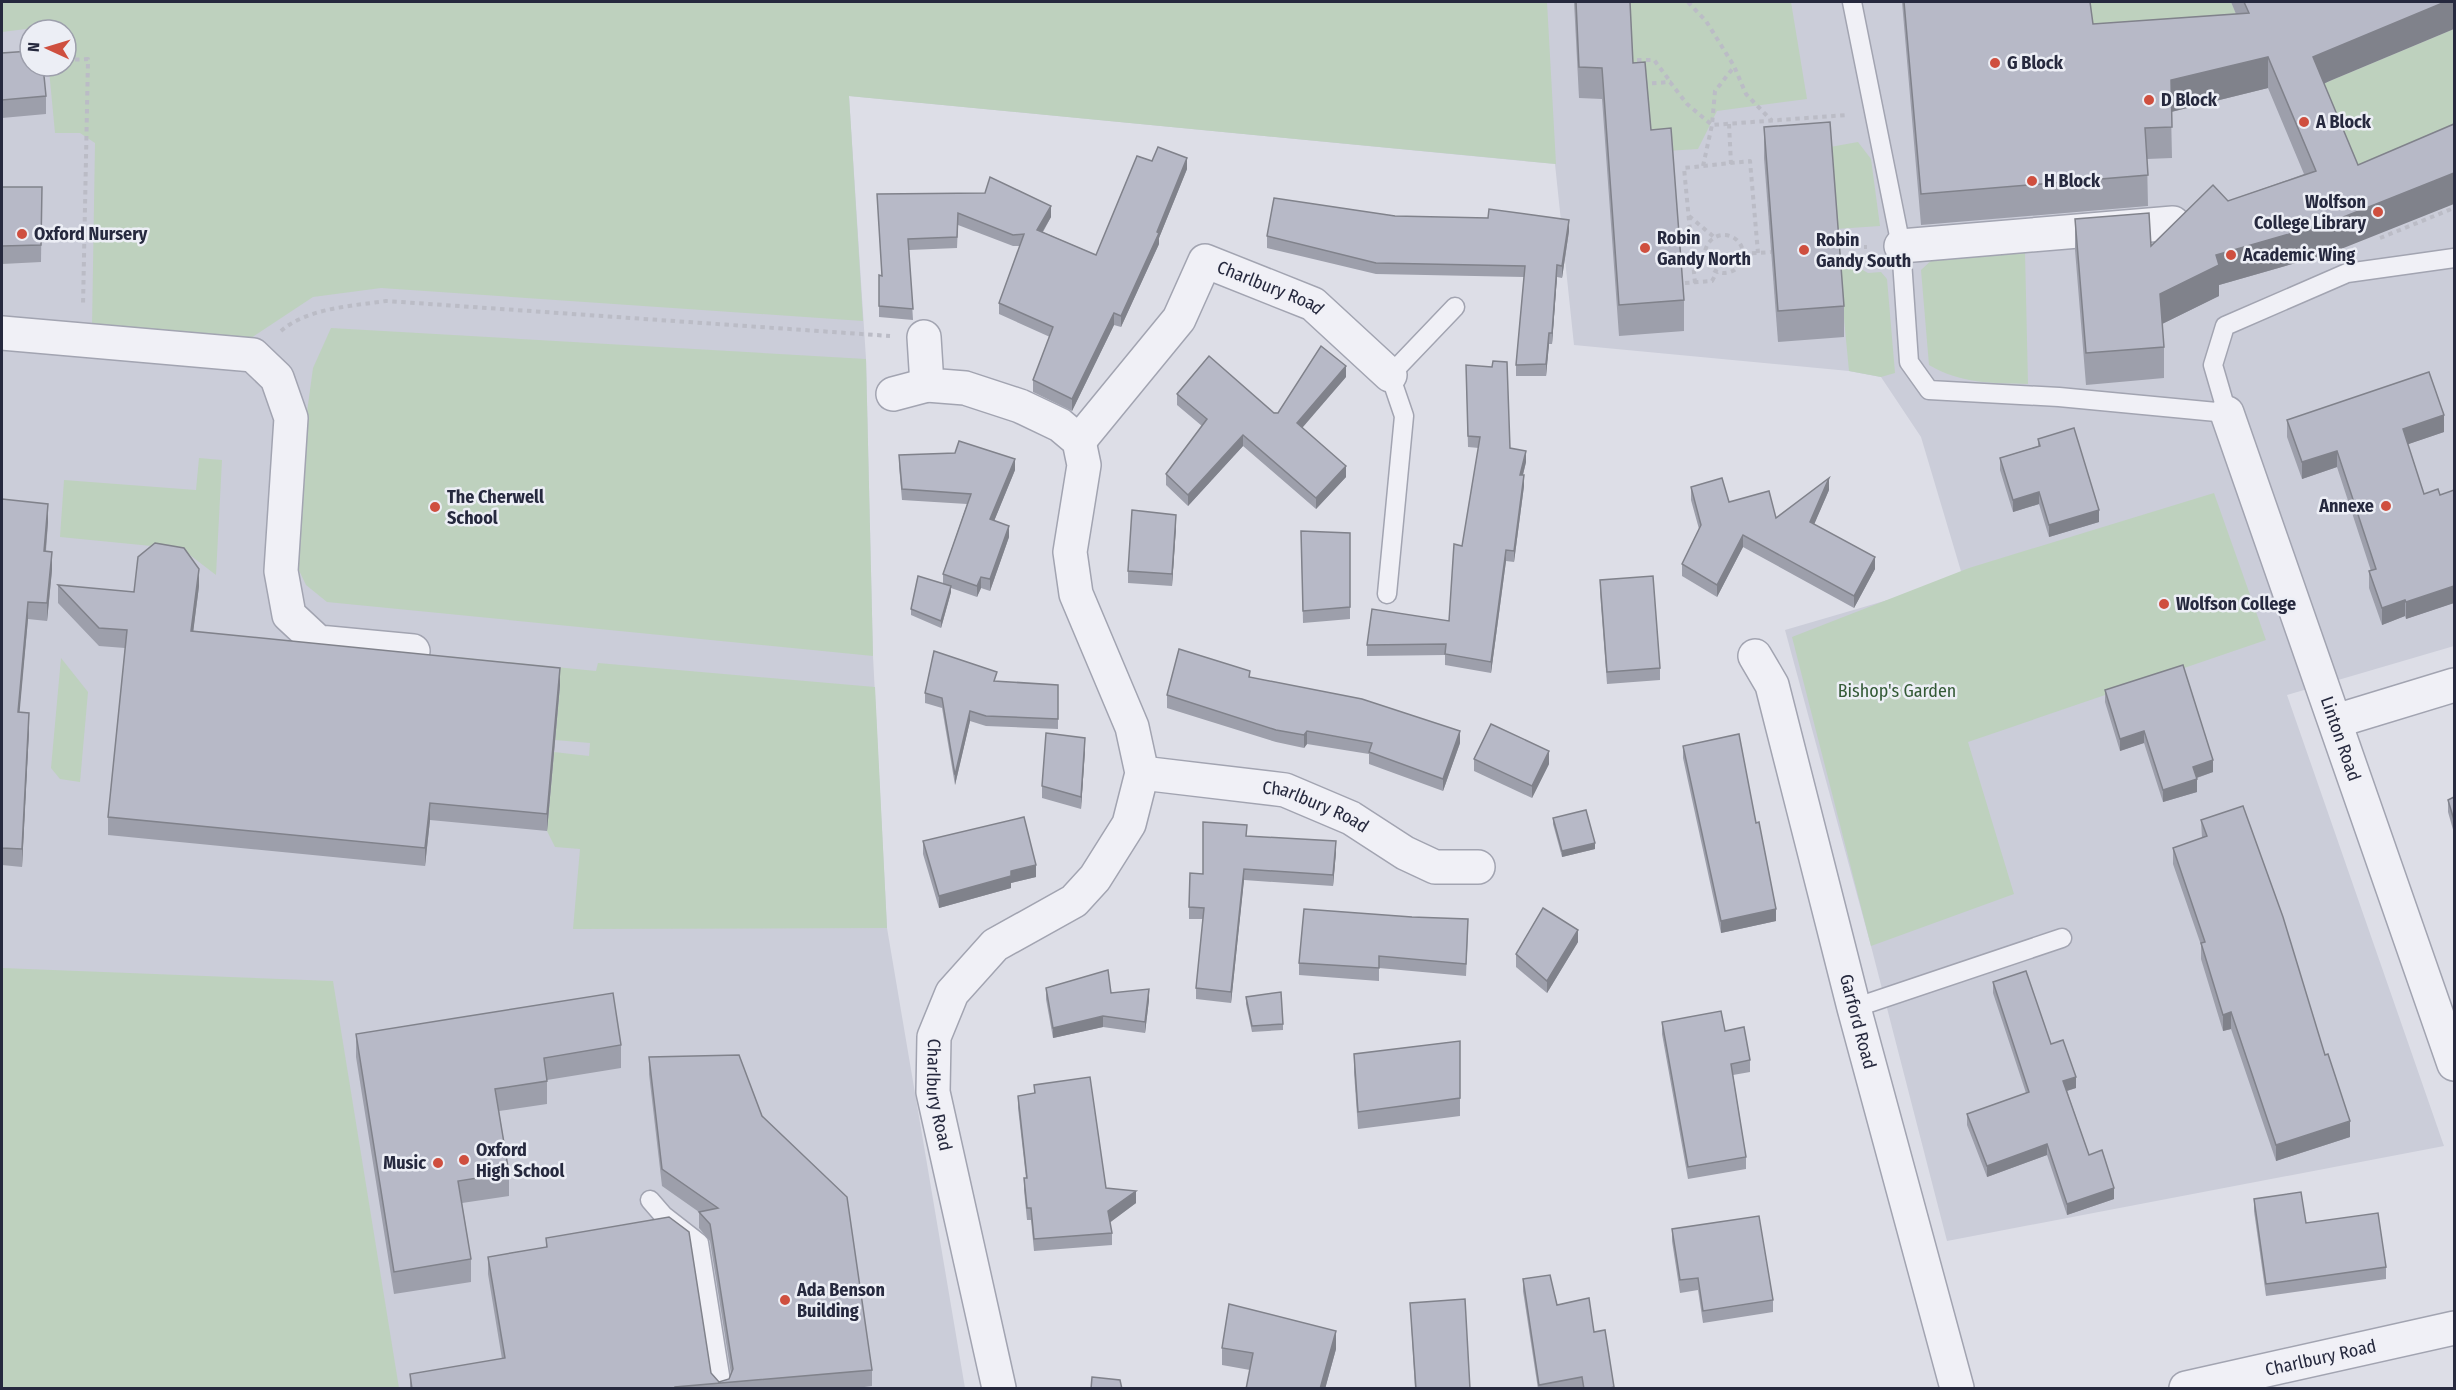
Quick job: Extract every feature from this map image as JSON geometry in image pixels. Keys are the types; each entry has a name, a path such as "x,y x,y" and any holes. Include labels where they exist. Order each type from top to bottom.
{"street":[{"path":"1900,246 2173,223"},
{"name":"Charlbury Road","path":"999,1389 933,1092 934,1037 952,993 994,945 1074,901 1095,878 1129,824 1142,773 1132,728 1076,594 1070,552 1084,465 1079,441 1179,319 1205,261 1313,304 1390,375"},
{"path":"2,333 253,355 277,378 291,418 280,571 289,615 318,642 413,651"},
{"path":"924,337 927,386"},
{"path":"892,394 927,386 965,388 1020,406 1060,424 1079,441"},
{"name":"Linton Road","path":"2227,413 2454,1064"},
{"name":"Garford Road","path":"1755,656 1772,685 1854,1008 1957,1389"},
{"path":"2336,721 2454,685"},
{"name":"Charlbury Road","path":"1142,773 1285,790 1351,818 1405,854 1435,867 1478,867"},
{"name":"Charlbury Road","path":"2186,1389 2273,1379 2454,1328"}],"lane":[{"path":"1852,2 1900,246 1909,362 1929,390 2059,397 2227,413 2213,365 2225,326 2347,273 2454,258"},
{"path":"1387,594 1404,416 1390,375 1455,307"},
{"path":"1854,1008 2062,938"},
{"path":"650,1200 663,1215 699,1243 722,1389"}],"path":[{"path":"1688,2 1706,21 1734,66 1746,94 1772,121"},
{"path":"78,59 88,59 82,340"},
{"path":"1625,60 1654,60 1687,104 1712,125 1875,112"},
{"path":"1703,166 1712,125 1715,91 1734,66"},
{"path":"1633,85 1670,82"},
{"path":"1729,124 1731,164"},
{"path":"1695,283 1684,168 1750,161 1758,253"},
{"path":"2373,240 2454,208"},
{"path":"1689,216 1714,237 1732,236 1741,244 1743,254 1738,267 1727,273 1717,272 1709,266 1705,254 1706,247 1714,237"},
{"path":"1743,254 1771,252"},
{"path":"1685,283 1712,281 1717,272"},
{"path":"253,355 290,322 338,308 386,301 863,335"}],"shaded area":[{"path":"2,2 2454,2 2454,646 2287,695 2444,1146 1947,1241 1871,946 1785,630 1963,578 1921,437 1881,377 1849,371 1574,345 1555,164 849,96 866,359 873,656 887,928 965,1388 2,1388"}],"green space":[{"path":"2,2 1547,2 1556,164 849,96 863,321 381,288 313,297 245,342 92,328 95,143 80,133 55,133 50,78 78,78 78,18 18,18 18,30 2,32"},
{"path":"1628,2 1791,2 1807,99 1717,111 1698,149 1650,152 1632,78"},
{"path":"2087,2 2231,2 2249,44 2093,55"},
{"path":"2454,29 2454,155 2358,196 2313,88"},
{"path":"1858,142 1871,159 1880,226 1836,229 1830,147"},
{"path":"2025,252 2028,384 1989,383 1965,379 1929,365 1921,270 1934,258"},
{"path":"1838,256 1868,273 1881,272 1887,279 1895,373 1881,377 1849,371"},
{"path":"331,328 866,359 873,656 327,602 306,585 294,560 304,434 313,368"},
{"path":"199,458 222,460 216,575 182,549 60,537 64,480 196,490"},
{"name":"Bishop's Garden","path":"2214,493 2266,640 1968,742 2014,894 1871,946 1792,637 1969,568"},
{"path":"446,656 596,671 598,663 875,687 887,928 573,929 580,849 555,847 547,831 554,752 589,756 590,743 555,740 560,685 444,674"},
{"path":"61,658 88,692 80,782 60,779 51,768"},
{"path":"2,968 333,981 399,1388 2,1388"}],"building":[{"path":"1576,2 1630,2 1633,63 1645,62 1651,130 1671,128 1684,300 1619,305 1602,68 1579,67"},
{"path":"1904,2 2090,2 2093,24 2249,13 2244,2 2445,2 2313,57 2358,165 2454,124 2454,173 2331,222 2216,255 2219,265 2160,294 2164,347 2086,353 2075,219 2149,213 2151,246 2213,185 2228,201 2316,171 2268,57 2171,80 2172,127 2145,128 2148,175 1921,194"},
{"path":"18,52 18,78 44,78 46,96 2,100 2,53"},
{"name":"Robin Gandy South","path":"1830,122 1844,306 1778,311 1764,127"},
{"path":"1158,147 1187,158 1157,232 1159,233 1121,316 1114,313 1072,399 1033,380 1053,327 999,303 1024,234 1013,235 958,213 957,237 908,239 913,309 879,306 879,275 882,276 877,194 985,193 990,177 1051,206 1037,230 1096,255 1137,156 1152,161"},
{"name":"Oxford Nursery","path":"2,187 42,187 41,245 2,246"},
{"path":"1274,198 1395,216 1488,218 1489,209 1569,220 1562,266 1557,265 1552,333 1549,333 1546,364 1516,365 1525,266 1376,263 1267,236"},
{"path":"1321,346 1346,366 1297,423 1346,466 1316,498 1243,435 1188,495 1166,474 1207,419 1177,394 1209,356 1274,413 1278,413"},
{"path":"1493,361 1507,362 1510,448 1526,451 1520,475 1524,475 1514,551 1506,550 1491,662 1445,654 1446,644 1367,645 1372,609 1449,621 1454,544 1462,546 1480,437 1468,436 1466,365 1492,367"},
{"name":"Annexe","path":"2429,372 2444,415 2403,429 2424,494 2438,489 2440,495 2454,490 2454,586 2382,608 2369,571 2376,569 2337,451 2302,462 2287,420"},
{"path":"2074,428 2099,510 2049,525 2039,492 2013,500 2000,458 2040,446 2038,439"},
{"path":"959,441 1015,459 990,519 1009,526 990,579 981,577 977,586 943,574 971,494 902,489 899,455 955,453"},
{"path":"1722,478 1729,502 1769,491 1776,518 1829,478 1810,522 1875,557 1854,596 1743,535 1717,585 1682,564 1701,525 1691,487"},
{"path":"2,499 48,504 44,551 52,552 47,603 28,602 18,712 29,713 22,849 2,848"},
{"path":"1132,510 1176,515 1172,574 1128,571"},
{"path":"1301,531 1350,533 1350,607 1303,611"},
{"path":"155,543 184,548 199,569 191,631 560,668 547,814 430,803 425,848 108,817 127,630 99,628 58,585 134,592 138,557"},
{"path":"918,576 951,586 941,621 911,609"},
{"path":"1653,576 1660,668 1607,672 1600,580"},
{"path":"1179,649 1250,671 1249,677 1362,699 1460,731 1443,779 1369,752 1372,743 1307,731 1304,735 1276,730 1167,695"},
{"path":"934,651 997,672 994,681 1058,685 1058,719 986,716 970,711 955,775 942,698 925,693"},
{"path":"2183,665 2213,760 2193,767 2197,779 2163,790 2144,731 2120,739 2105,690"},
{"path":"1491,724 1549,751 1532,786 1474,759"},
{"path":"1046,733 1085,738 1081,797 1042,786"},
{"path":"1739,734 1776,909 1721,921 1683,746"},
{"path":"2454,797 2454,820 2448,800"},
{"path":"2243,806 2283,917 2325,1055 2328,1054 2350,1121 2276,1145 2231,1012 2223,1015 2201,943 2205,942 2173,848 2207,836 2201,820"},
{"path":"1586,810 1595,843 1562,851 1553,818"},
{"path":"1024,817 1036,865 1011,871 1011,876 939,896 923,841"},
{"path":"1203,822 1247,825 1246,836 1336,841 1333,875 1244,869 1231,992 1196,988 1204,908 1189,907 1190,873 1203,874"},
{"path":"1543,908 1578,930 1547,981 1516,954"},
{"path":"1304,909 1468,919 1466,964 1379,956 1379,968 1299,963"},
{"path":"1108,970 1111,993 1149,989 1145,1022 1103,1016 1053,1028 1046,988"},
{"path":"2026,971 2051,1044 2063,1040 2076,1077 2063,1081 2089,1155 2102,1150 2114,1188 2067,1204 2047,1144 1987,1166 1967,1114 2029,1092 1993,982"},
{"path":"1281,992 1283,1024 1252,1026 1246,997"},
{"name":"Music","path":"613,993 621,1045 544,1058 547,1081 495,1089 509,1173 458,1181 471,1259 394,1272 356,1034"},
{"path":"1721,1011 1725,1031 1744,1027 1750,1060 1731,1064 1746,1157 1688,1167 1662,1022"},
{"path":"1460,1041 1460,1098 1358,1112 1354,1054"},
{"path":"739,1055 762,1116 847,1197 872,1370 675,1387 675,1389 412,1389 410,1374 505,1358 488,1257 547,1247 546,1238 669,1217 689,1232 711,1373 719,1382 729,1379 733,1369 710,1224 699,1212 718,1208 662,1169 649,1057"},
{"path":"1090,1077 1106,1188 1136,1191 1108,1211 1112,1233 1034,1239 1031,1208 1027,1208 1024,1178 1027,1178 1018,1096 1035,1093 1034,1085"},
{"path":"2301,1192 2306,1223 2378,1213 2386,1267 2266,1284 2254,1199"},
{"path":"1759,1216 1773,1300 1703,1311 1698,1278 1680,1280 1672,1229"},
{"path":"1550,1275 1557,1305 1589,1298 1594,1332 1605,1330 1614,1387 1584,1389 1582,1377 1539,1385 1523,1279"},
{"path":"1465,1299 1470,1389 1416,1389 1410,1303"},
{"path":"1229,1304 1336,1331 1320,1389 1246,1389 1253,1353 1222,1348"},
{"path":"1092,1377 1120,1380 1122,1389 1091,1389"}],"place":[{"name":"G Block","path":"1995,63"},
{"name":"D Block","path":"2149,100"},
{"name":"A Block","path":"2304,122"},
{"name":"H Block","path":"2032,181"},
{"name":"Wolfson College Library","path":"2378,212"},
{"name":"Oxford Nursery","path":"22,234"},
{"name":"Robin Gandy North","path":"1645,248"},
{"name":"Robin Gandy South","path":"1804,250"},
{"name":"Academic Wing","path":"2231,255"},
{"name":"Annexe","path":"2386,506"},
{"name":"The Cherwell School","path":"435,507"},
{"name":"Wolfson College","path":"2164,604"},
{"name":"Oxford High School","path":"464,1160"},
{"name":"Music","path":"438,1163"},
{"name":"Ada Benson Building","path":"785,1300"}]}
